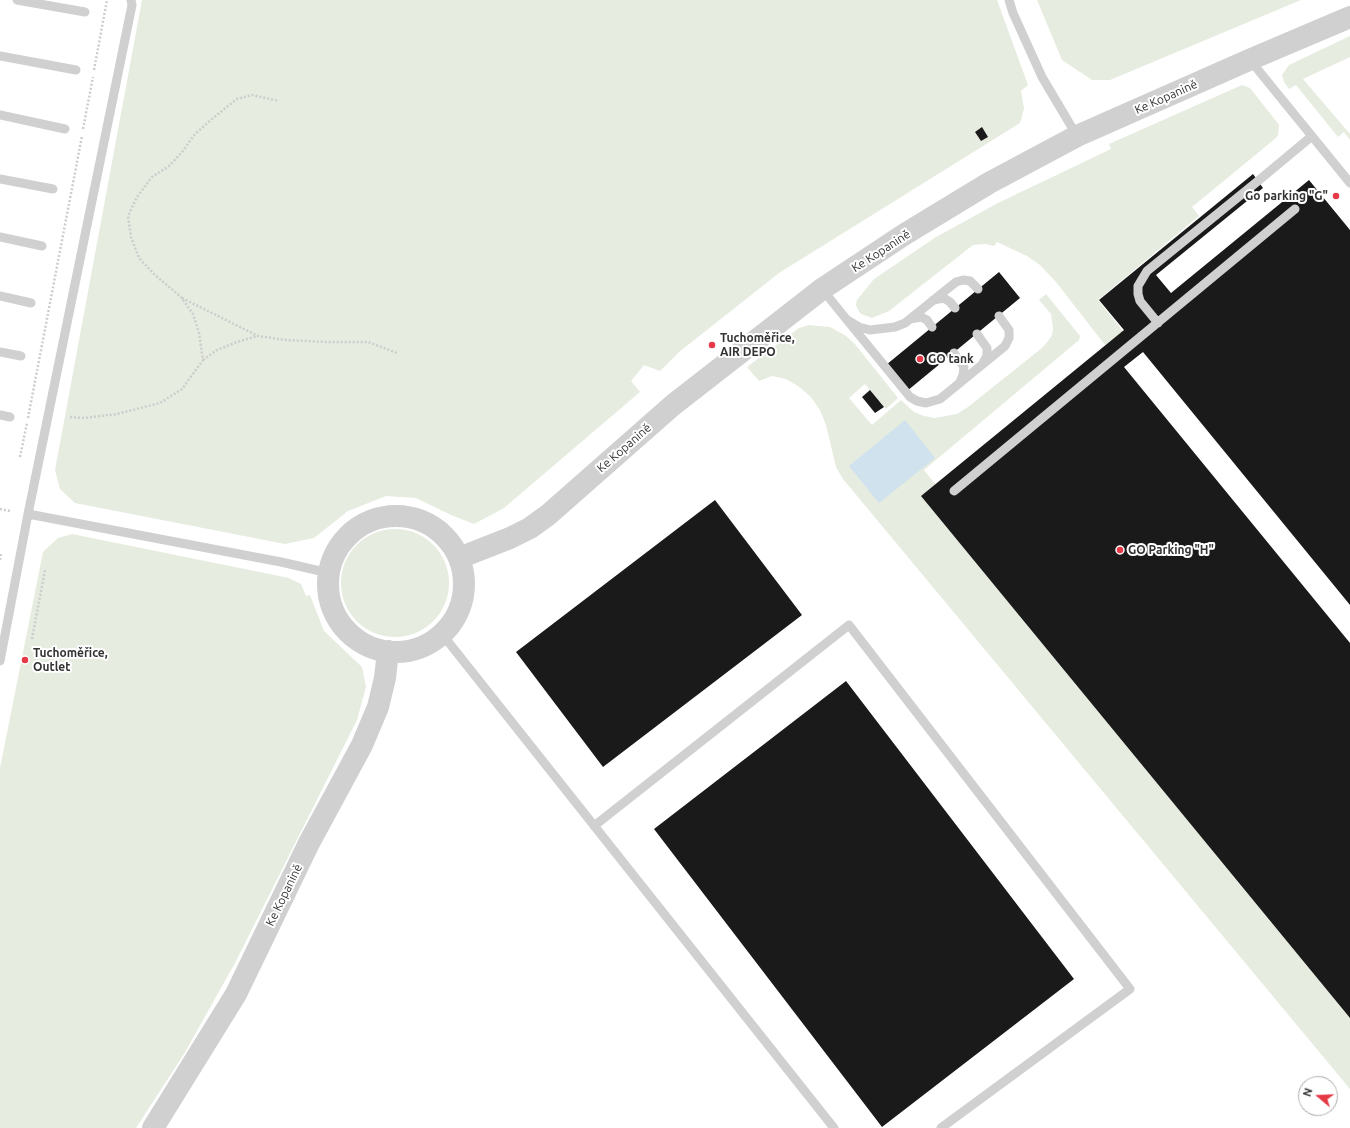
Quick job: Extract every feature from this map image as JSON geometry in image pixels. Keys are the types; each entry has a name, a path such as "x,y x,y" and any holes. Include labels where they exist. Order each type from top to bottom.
{"street":[{"name":"Ke Kopanině","path":"459,558 510,538 530,528 673,405 822,289 905,234 989,183 1077,136 1350,17"},
{"path":"389,516 414,518 426,523 446,537 459,558 463,570 464,582 461,604 454,619 442,634 429,643 412,650 400,652 375,649 352,636 335,614 331,601 329,573 338,549 345,539 354,530 365,524 389,516"},
{"name":"Ke Kopanině","path":"153,1128 236,994 309,843 362,745 378,707 385,678 388,651"}],"lane":[{"path":"17,0 85,12"},
{"path":"0,661 28,514 132,0"},
{"path":"1009,0 1042,77 1077,136"},
{"path":"0,56 76,70"},
{"path":"1249,60 1350,182"},
{"path":"0,115 65,129"},
{"path":"1158,323 1140,301 1138,294 1138,286 1146,271 1258,182 1312,136"},
{"path":"0,179 53,189"},
{"path":"954,491 1295,209"},
{"path":"0,237 42,246"},
{"path":"847,320 859,327 870,330 895,327 905,323 959,281 970,281 978,289"},
{"path":"822,289 910,397 917,401 926,403 940,399 1005,346 1008,342 1009,330 999,316"},
{"path":"0,296 31,303"},
{"path":"933,300 944,298 955,308"},
{"path":"910,319 921,317 927,320 932,327"},
{"path":"977,334 987,348 987,356 983,365"},
{"path":"0,352 21,356"},
{"path":"954,353 964,367 963,375 959,383"},
{"path":"0,415 10,417"},
{"path":"28,514 281,562 329,573"},
{"path":"594,826 849,626 1130,989 941,1128"},
{"path":"442,634 834,1128"}],"path":[{"path":"20,459 108,0"},
{"path":"279,101 252,95 237,99 196,134 169,166 152,177 137,197 128,216 131,236 139,258 155,275 181,297 258,336 286,340 368,342 397,353"},
{"path":"181,297 193,314 199,333 203,360"},
{"path":"70,417 84,418 117,414 160,403 182,389 203,360 217,350 258,336"},
{"path":"8,518 11,504"},
{"path":"0,509 10,511"},
{"path":"0,560 1,553"},
{"path":"32,640 45,570"}],"shaded area":[{"path":"142,0 997,0 1028,85 1021,91 1024,109 1020,123 779,273 679,352 660,371 644,365 631,381 640,392 504,508 474,524 416,498 386,496 348,511 314,538 285,544 75,503 60,489 55,470"},
{"path":"1037,0 1301,0 1110,80 1092,80 1062,60"},
{"path":"1350,36 1350,57 1303,79 1350,134 1350,140 1344,132 1338,137 1296,85 1289,89 1284,82 1282,75 1289,65"},
{"path":"1242,85 1250,88 1279,125 1278,135 1192,207 1199,216 1098,300 1123,331 1105,345 1056,282 1040,265 1027,256 997,242 994,246 986,244 973,245 889,311 872,318 861,314 858,310 856,305 857,300 874,279 936,237 1000,202 1111,149 1109,144"},
{"path":"1046,294 1080,336 1079,340 924,470 936,485 921,496 1350,1018 1350,1089 843,479 836,467 826,425 820,410 810,396 798,386 786,379 772,376 759,381 747,367 799,328 809,325 830,327 846,336 854,343 898,398 886,409 865,384 849,398 872,425 901,400 914,412 924,416 935,418 957,414 968,407 1042,348 1048,341 1052,335 1053,328 1051,314 1039,300"},
{"path":"395,529 416,533 433,545 445,562 449,583 445,604 433,621 416,633 395,637 374,633 357,621 345,604 341,583 345,562 357,545 374,533"},
{"path":"72,534 289,578 301,584 306,596 310,595 324,631 362,667 366,687 357,720 235,963 184,1054 136,1128 0,1128 0,768 43,552 58,538"}],"water":[{"path":"905,420 935,458 879,503 849,466"}],"building":[{"path":"982,127 988,137 981,141 975,132"},
{"name":"GO Parking \"H\"","path":"1253,174 1263,188 1156,275 1171,293 1309,180 1350,230 1350,605 1143,352 1124,367 1350,643 1350,1018 921,496 1124,330 1099,300"},
{"path":"999,272 1020,298 907,391 886,365"},
{"path":"870,390 884,407 875,413 862,397"},
{"path":"715,500 802,615 603,767 516,652"},
{"path":"846,681 1074,979 882,1127 654,829"}],"place":[{"name":"Go parking \"G\"","path":"1336,196"},
{"name":"Tuchoměřice, AIR DEPO","path":"712,345"},
{"name":"GO tank","path":"920,359"},
{"name":"GO Parking \"H\"","path":"1120,550"},
{"name":"Tuchoměřice, Outlet","path":"25,660"}]}
